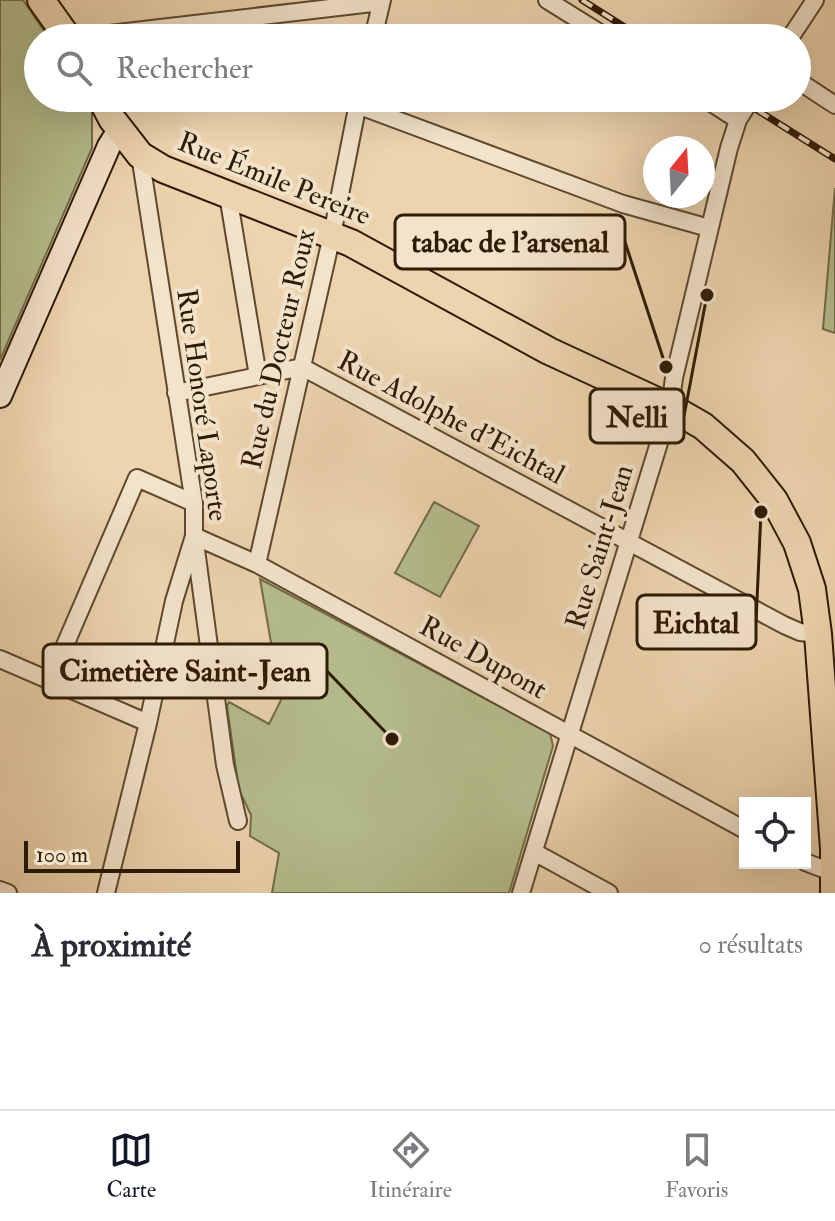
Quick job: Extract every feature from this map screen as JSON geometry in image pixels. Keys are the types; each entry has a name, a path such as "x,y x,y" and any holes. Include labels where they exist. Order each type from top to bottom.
{"main road":[{"path":"41,0 58,24"},
{"name":"Rue Émile Pereire","path":"109,112 140,155 163,169 351,243 549,351 670,407 703,426 743,461 774,500 797,543 812,589 834,849 834,893"}],"street":[{"path":"547,0 586,24"},
{"path":"799,24 815,0"},
{"path":"191,24 382,1 376,24"},
{"path":"811,89 835,105"},
{"name":"Rue du Docteur Roux","path":"257,564 332,235 356,112"},
{"path":"384,112 623,204 709,228"},
{"path":"726,112 738,120"},
{"name":"Rue Saint-Jean","path":"521,893 670,407 709,228 729,148 743,112"},
{"path":"0,396 105,154 119,130"},
{"name":"Rue Honoré Laporte","path":"106,893 174,601 194,536 194,503 140,155"},
{"path":"228,195 258,376"},
{"name":"Rue Adolphe d'Eichtal","path":"176,393 302,367 784,625 800,632 818,634"},
{"path":"50,680 137,478 194,503"},
{"path":"194,536 225,765 238,821"},
{"name":"Rue Dupont","path":"194,536 257,564 739,827"},
{"path":"0,659 148,723"},
{"path":"534,852 609,893"},
{"path":"811,864 834,873"},
{"path":"0,890 8,893"}],"green space":[{"path":"0,0 23,0 39,24 24,24 24,112 92,112 92,148 0,360"},
{"path":"835,188 835,333 823,329"},
{"path":"434,502 479,526 440,597 395,573"},
{"path":"260,579 550,733 553,746 509,893 272,893 279,853 250,836 251,815 239,790 227,706 229,702 269,724 281,700"}],"railway":[{"path":"582,0 620,24"},
{"path":"760,112 835,159"}],"place":[{"name":"Nelli","path":"707,295"},
{"name":"tabac de l'arsenal","path":"666,367"},
{"name":"Eichtal","path":"761,512"},
{"name":"Cimetière Saint-Jean","path":"392,739"}]}
